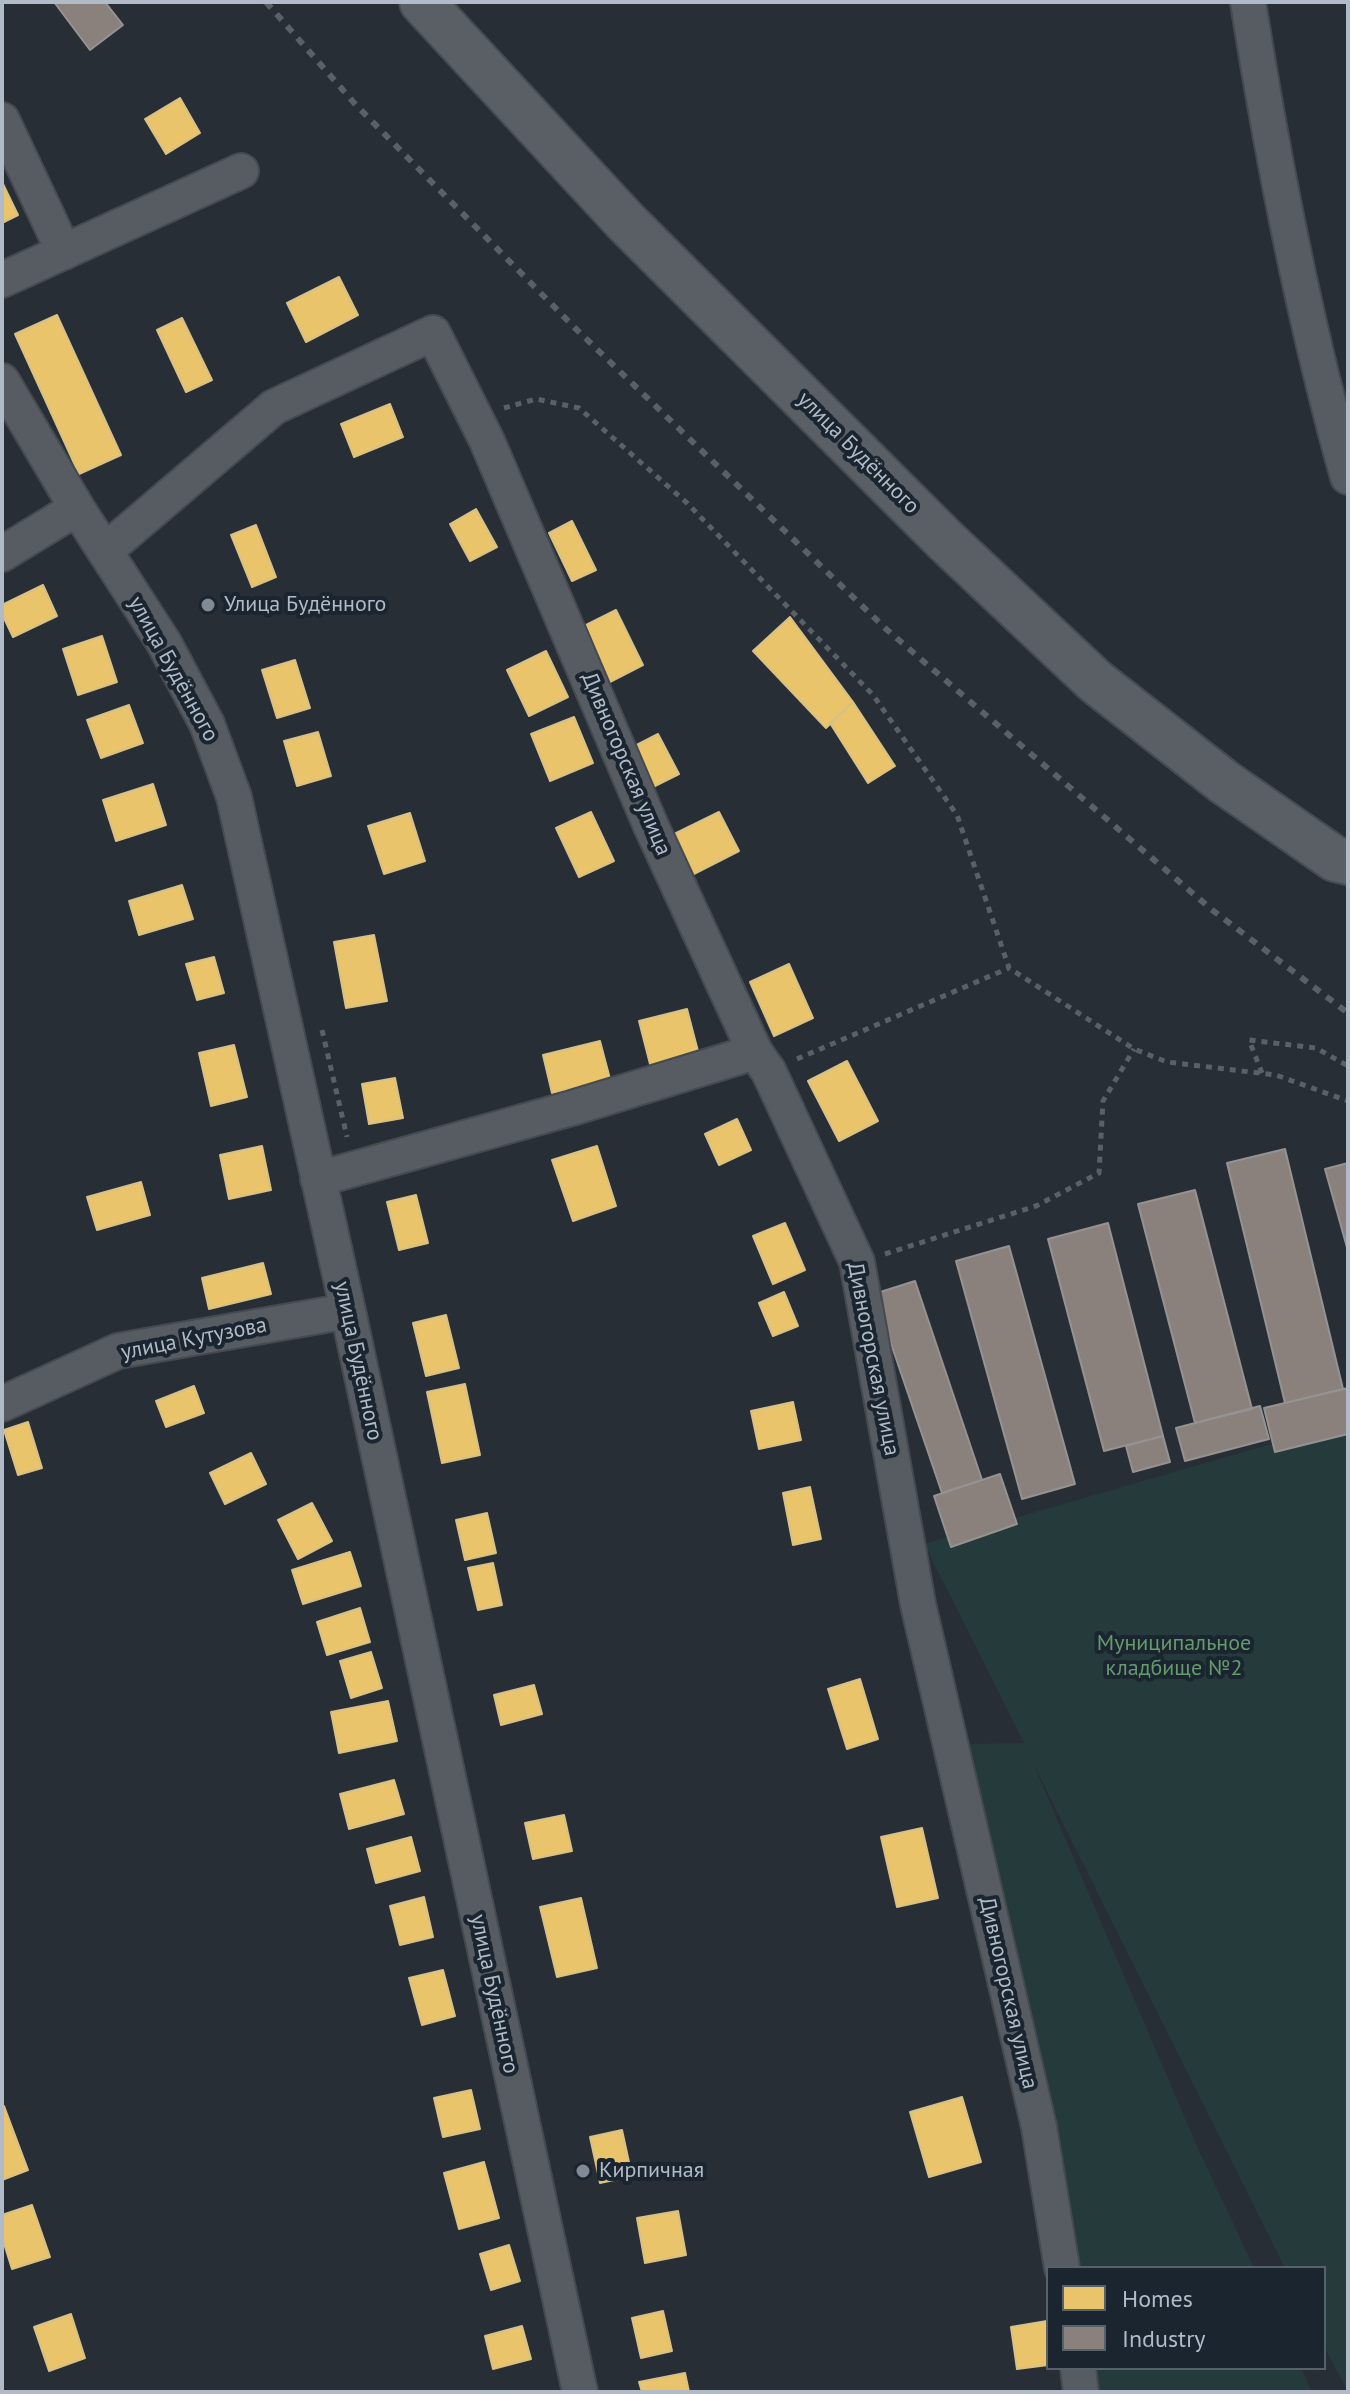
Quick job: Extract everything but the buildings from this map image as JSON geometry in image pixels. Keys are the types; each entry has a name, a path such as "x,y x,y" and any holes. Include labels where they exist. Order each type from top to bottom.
{"main road":[{"name":"улица Будённого","path":"422,2 626,222 946,541 1095,681 1224,782 1344,864"}],"street":[{"path":"1248,2 1295,259 1348,477"},
{"path":"2,120 64,252"},
{"path":"2,280 241,171"},
{"name":"Дивногорская улица","path":"105,551 274,407 433,333 475,416 651,826 857,1262 918,1604 1039,2127 1062,2266"},
{"name":"улица Будённого","path":"2,381 77,508 164,643 201,713 234,797 348,1311 580,2392"},
{"path":"2,554 77,508"},
{"path":"318,1179 572,1108 762,1062"},
{"name":"улица Кутузова","path":"2,1404 118,1351 348,1311"},
{"path":"1078,2370 1081,2392"}],"path":[{"path":"475,416 536,399 579,408 687,503 862,683 957,815 1009,968 1134,1049 1167,1062 1276,1075 1348,1101"},
{"path":"762,1062 1009,968"},
{"path":"1262,1073 1249,1040 1316,1048 1348,1066"},
{"path":"857,1262 1036,1206 1099,1173 1103,1101 1134,1049"}],"green space":[{"name":"Муниципальное кладбище №2","path":"1348,1422 1348,2392 1326,2350 1326,2266 1284,2266 1033,1763 1197,2146 1253,2266 1072,2266 967,1744 1024,1743 924,1544"},
{"path":"1092,2370 1302,2370 1312,2392 1097,2392"}],"railway":[{"path":"266,2 356,105 575,328 886,629 1211,909 1348,1013"}],"place":[{"name":"Улица Будённого","path":"208,605"},
{"name":"Кирпичная","path":"583,2171"}]}
